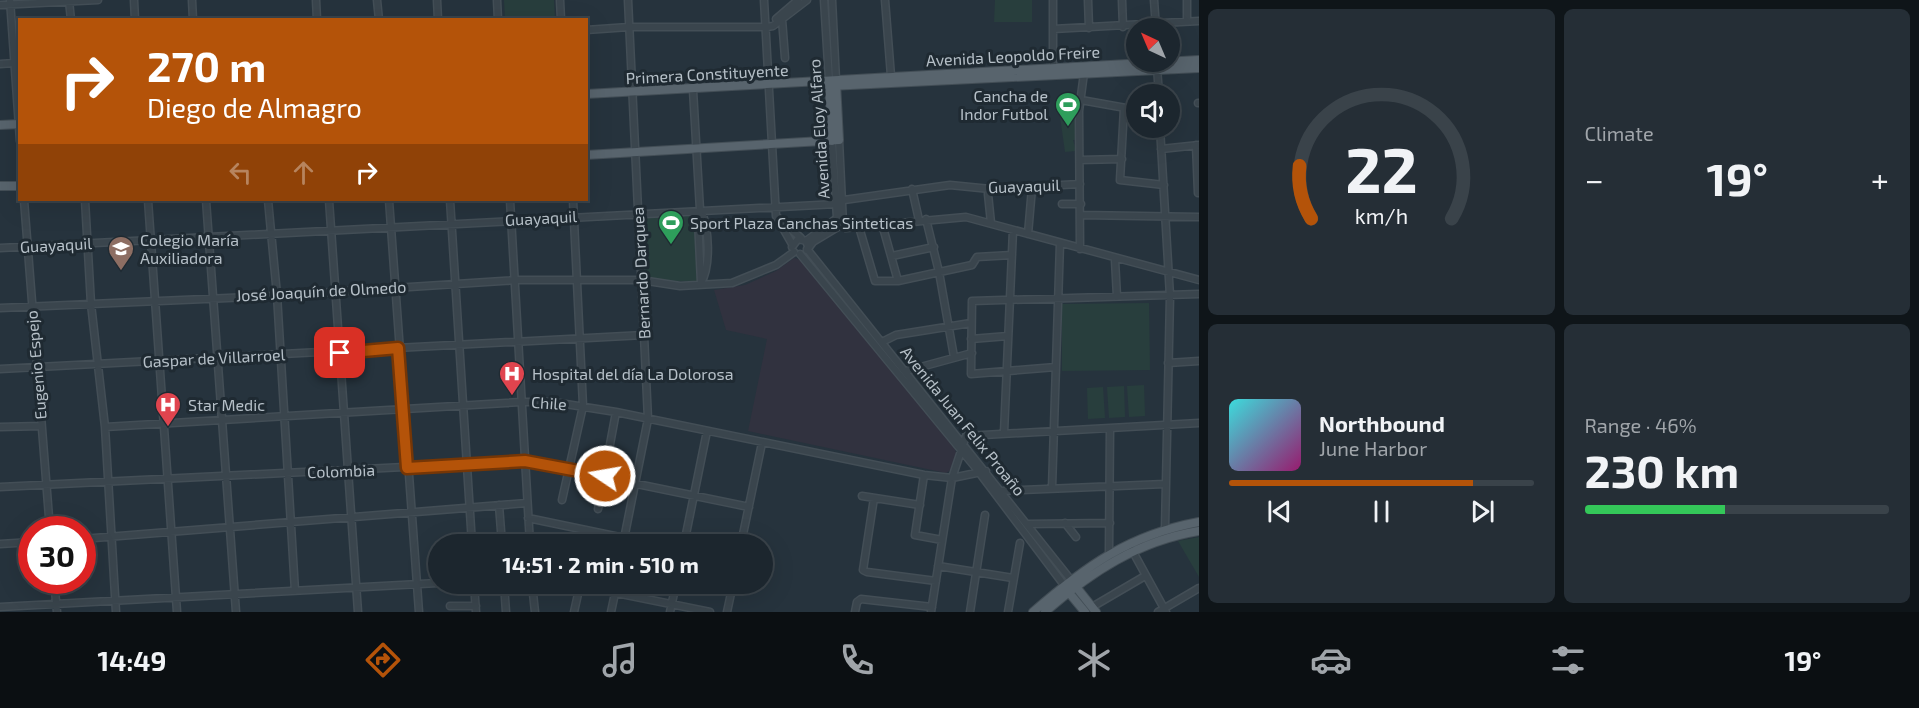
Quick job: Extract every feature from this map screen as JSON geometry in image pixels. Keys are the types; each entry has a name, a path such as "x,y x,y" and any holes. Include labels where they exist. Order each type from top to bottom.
{"main road":[{"name":"Avenida Leopoldo Freire","path":"1180,62 1199,60"},
{"name":"Avenida Leopoldo Freire","path":"833,83 891,76 1126,66"},
{"name":"Avenida Leopoldo Freire","path":"1180,67 1199,68"},
{"name":"Avenida Leopoldo Freire","path":"833,83 1084,73 1126,68"},
{"name":"Primera Constituyente","path":"588,94 693,90 768,84 833,83"},
{"name":"Avenida Eloy Alfaro","path":"833,83 836,140"},
{"path":"0,125 18,124"},
{"path":"588,155 836,140"},
{"path":"0,186 18,186"},
{"path":"1045,612 1070,586 1109,552 1165,529 1199,522"},
{"path":"1033,612 1070,586 1132,550 1168,537 1199,531"},
{"name":"Avenida Juan Felix Proaño","path":"1070,586 1094,610"},
{"name":"Avenida Juan Felix Proaño","path":"1070,586 1085,612"}],"street":[{"path":"0,5 10,2 98,0"},
{"path":"134,0 135,18"},
{"path":"192,0 193,18"},
{"path":"316,0 317,18"},
{"path":"377,0 379,18"},
{"path":"437,0 438,18"},
{"path":"497,0 498,18"},
{"path":"560,0 561,18"},
{"name":"Bernardo Darquea","path":"625,534 648,419 628,0"},
{"name":"Avenida Juan Felix Proaño","path":"764,0 776,216 795,250 962,452 1001,491 1028,524 1070,586"},
{"path":"767,27 798,0"},
{"path":"588,30 629,27 767,27 807,0"},
{"name":"Avenida Eloy Alfaro","path":"824,0 833,83"},
{"name":"Avenida Eloy Alfaro","path":"832,0 833,83"},
{"path":"885,0 891,76"},
{"path":"1053,0 1053,68"},
{"path":"1088,0 1089,28"},
{"path":"1122,0 1123,27"},
{"path":"1154,0 1155,18"},
{"path":"1187,0 1187,21"},
{"path":"69,1 70,18"},
{"path":"10,2 18,112"},
{"path":"782,19 785,58"},
{"path":"1180,22 1199,21"},
{"path":"1053,29 1126,27"},
{"path":"0,64 14,63"},
{"path":"1080,249 1080,100 1084,73"},
{"path":"693,90 700,210 698,220 701,283"},
{"path":"1080,100 1124,108 1121,180 1164,184"},
{"path":"1160,138 1170,296 1165,529"},
{"name":"Avenida Eloy Alfaro","path":"836,140 844,200 842,225"},
{"name":"Avenida Eloy Alfaro","path":"806,243 835,220 836,140"},
{"path":"1161,148 1197,145 1198,193"},
{"path":"1080,160 1122,159"},
{"name":"Guayaquil","path":"0,248 837,204 844,200 950,185 990,189 1080,184"},
{"path":"1028,234 1032,188"},
{"path":"912,189 934,248 954,357"},
{"path":"990,189 988,194 991,223"},
{"name":"Eugenio Espejo","path":"24,201 49,516"},
{"path":"85,201 91,304 105,427 116,612"},
{"path":"148,201 177,612"},
{"path":"206,201 237,612"},
{"path":"268,201 277,295 295,591"},
{"path":"329,201 358,612"},
{"path":"389,201 418,612"},
{"path":"450,201 471,534"},
{"path":"510,201 529,534"},
{"path":"562,500 583,406 573,201"},
{"path":"1062,204 1081,204"},
{"path":"1081,215 1199,217"},
{"name":"Avenida Juan Felix Proaño","path":"776,216 806,243 963,443 1070,586"},
{"path":"835,220 842,225 859,228 966,217 1115,260 1199,280"},
{"path":"882,224 898,281"},
{"path":"795,250 842,225"},
{"path":"859,228 875,281 898,281 972,265 977,257 1012,255"},
{"path":"1004,433 1013,230"},
{"path":"795,250 806,243"},
{"path":"1052,488 1052,429 1060,243"},
{"path":"892,255 934,248"},
{"name":"José Joaquín de Olmedo","path":"0,308 277,295 516,280 577,278 641,280 680,286 732,283 776,265 795,250"},
{"path":"1115,260 1117,297"},
{"path":"1056,367 971,374 972,301 1199,294"},
{"path":"882,342 896,335 971,323"},
{"name":"Gaspar de Villarroel","path":"0,369 340,353 644,335"},
{"path":"971,339 1008,336"},
{"path":"906,371 972,353"},
{"path":"1168,363 1199,361"},
{"name":"Chile","path":"105,427 521,402 583,406 924,475 952,478 983,472"},
{"path":"597,509 616,412"},
{"path":"855,612 858,600 932,610 952,478 966,436 1052,429 1199,423"},
{"path":"0,427 41,426"},
{"path":"1109,552 1110,428"},
{"path":"686,534 707,431"},
{"path":"743,534 762,443"},
{"name":"Colombia","path":"0,487 168,481 525,461 749,507"},
{"path":"924,475 915,535 942,540"},
{"path":"1001,491 1165,484"},
{"path":"862,496 920,505"},
{"path":"874,498 863,570 936,580"},
{"path":"96,538 527,503"},
{"path":"499,505 501,534"},
{"path":"970,612 985,515"},
{"path":"528,518 600,534"},
{"path":"1028,524 1110,523"},
{"path":"1065,524 1076,537"},
{"path":"0,544 18,543"},
{"path":"1008,612 1020,543"},
{"path":"1132,550 1163,611 1199,588"},
{"path":"938,566 1014,578"},
{"path":"1094,610 1146,576"},
{"path":"0,607 56,609 116,602 428,583"},
{"path":"55,594 56,609"},
{"path":"450,606 476,609 475,594"},
{"path":"505,594 506,612"},
{"path":"533,594 535,612"},
{"path":"574,612 578,594"},
{"path":"611,612 615,594"},
{"path":"624,594 710,612"},
{"path":"670,612 674,594"},
{"path":"727,612 731,594"}],"shaded area":[{"path":"794,258 801,260 955,449 957,457 951,470 946,473 748,431 767,339 726,330 714,290 745,285 776,271"}],"green space":[{"path":"504,0 554,0 555,18 505,18"},
{"path":"995,0 1032,0 1032,22 994,22"},
{"name":"Cancha de Indor Futbol","path":"1076,116 1076,140 1073,140 1076,151 1065,152 1060,117"},
{"name":"Sport Plaza Canchas Sinteticas","path":"697,213 700,282 644,277 642,216"},
{"path":"1149,303 1150,370 1062,371 1062,304"},
{"path":"1144,385 1145,416 1129,417 1127,386"},
{"path":"1124,386 1125,417 1109,418 1107,387"},
{"path":"1103,387 1105,418 1088,419 1087,388"},
{"path":"1199,537 1199,577 1178,541"}],"place":[{"name":"Cancha de Indor Futbol","path":"1068,128"},
{"name":"Sport Plaza Canchas Sinteticas","path":"671,246"},
{"name":"Colegio María Auxiliadora","path":"121,272"},
{"name":"Hospital del día La Dolorosa","path":"512,397"},
{"name":"Star Medic","path":"168,428"}],"route":[{"path":"340,353 398,348 407,468 525,461 605,476"}]}
